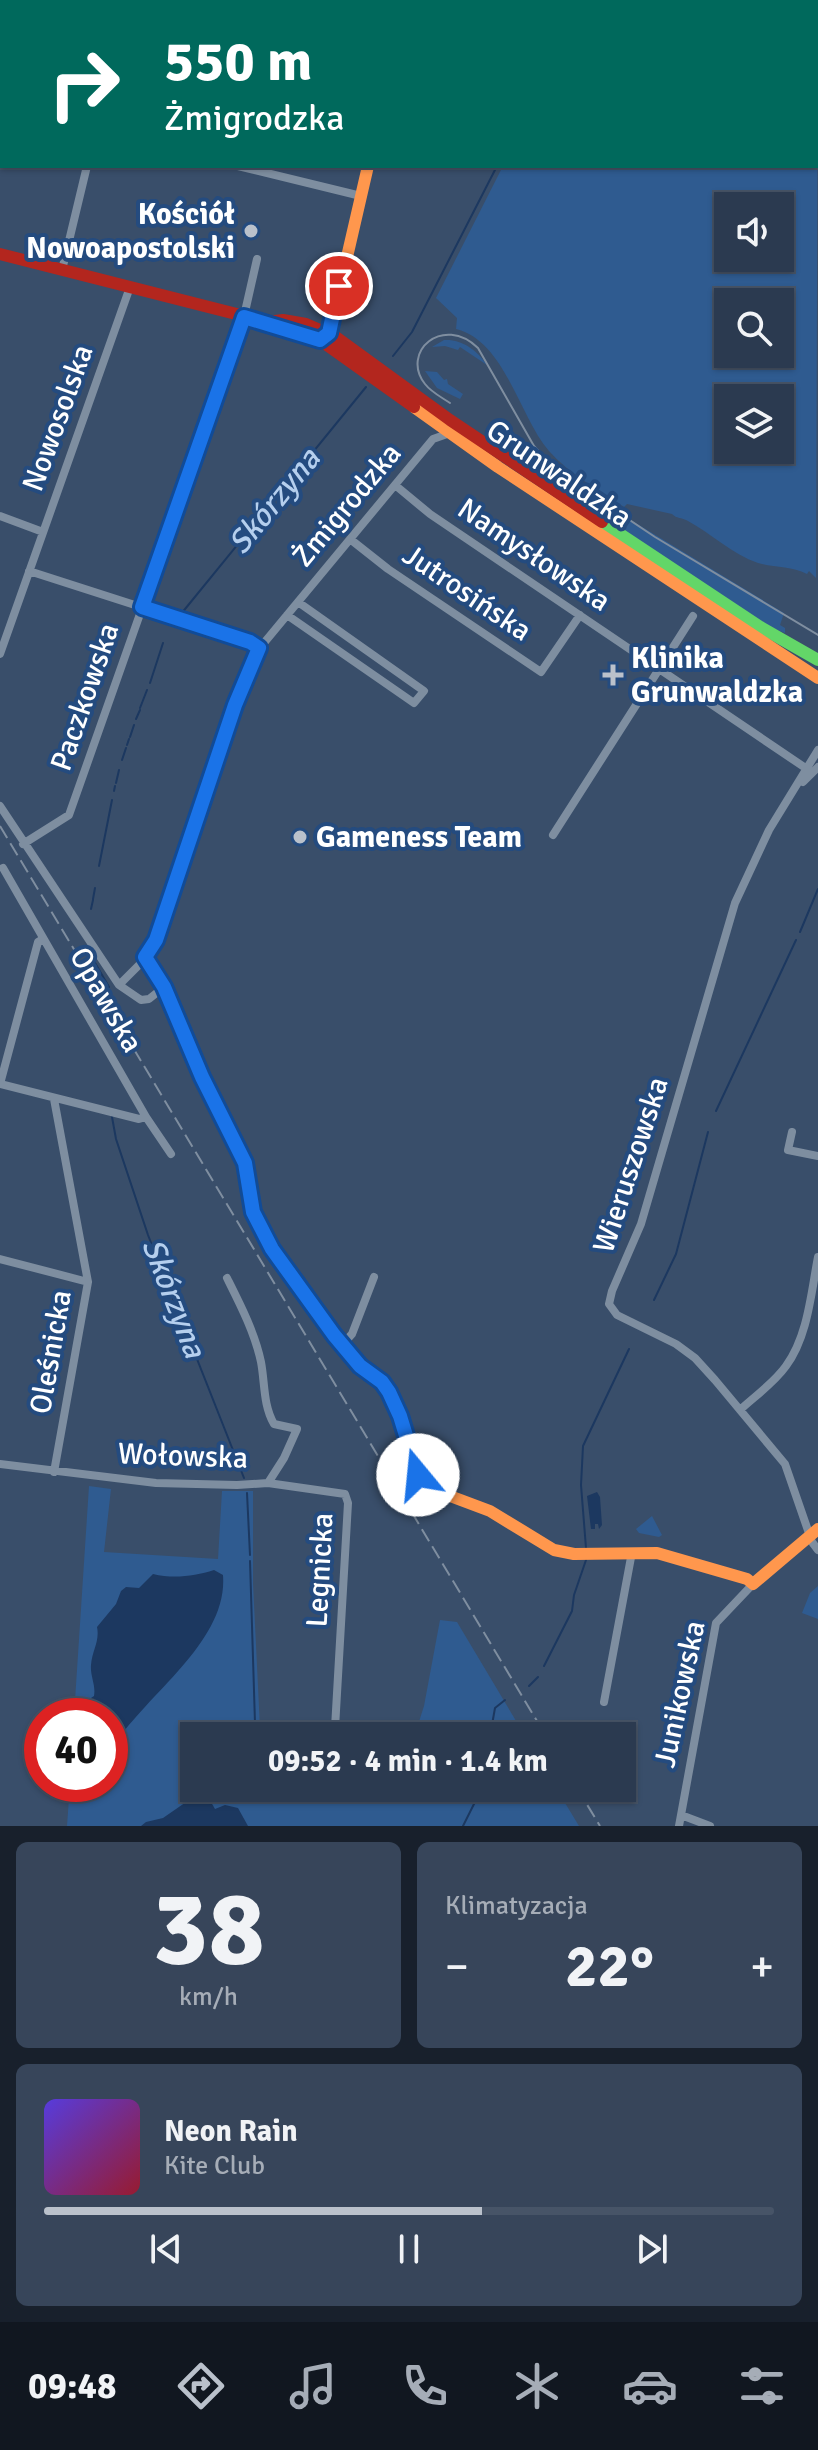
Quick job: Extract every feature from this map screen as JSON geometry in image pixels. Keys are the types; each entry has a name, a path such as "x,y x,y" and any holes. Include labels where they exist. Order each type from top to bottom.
{"street":[{"path":"62,270 87,168"},
{"path":"246,168 361,196"},
{"path":"322,334 339,286 368,168"},
{"name":"Grunwaldzka","path":"0,254 268,322 281,329 322,334 709,594 818,660"},
{"name":"Paczkowska","path":"23,844 69,815 244,317 256,262"},
{"name":"Nowosolska","path":"0,654 130,287"},
{"name":"Grunwaldzka","path":"322,334 450,433 818,678"},
{"name":"Żmigrodzka","path":"430,419 433,439"},
{"name":"Żmigrodzka","path":"119,985 156,940 235,705 259,648 433,439 450,433"},
{"name":"Namysłowska","path":"395,485 430,514 807,769"},
{"path":"0,516 43,532"},
{"name":"Jutrosińska","path":"350,539 388,569 541,672 580,615"},
{"path":"29,571 250,642 259,648"},
{"name":"Żmigrodzka","path":"287,615 414,703 424,691 298,602"},
{"path":"553,835 693,616"},
{"name":"Wieruszowska","path":"818,750 769,830 735,903 641,1224 609,1298 611,1310 617,1315 667,1337 695,1358 785,1464 818,1550"},
{"name":"Wieruszowska","path":"797,788 818,767"},
{"path":"0,806 119,985 141,1000 149,999 164,987"},
{"name":"Opawska","path":"3,868 146,1117 171,1154"},
{"path":"43,939 38,942 0,1084 139,1119 146,1117"},
{"path":"145,957 164,987 202,1077 245,1163 253,1212 272,1249 342,1345 389,1392 420,1479 427,1488 490,1511 554,1550 574,1554 632,1552 671,1555 747,1579 753,1584 814,1533"},
{"name":"Oleśnicka","path":"54,1099 88,1282 54,1472"},
{"path":"792,1132 788,1150 818,1156"},
{"path":"740,1410 776,1378 792,1356 801,1337 818,1257"},
{"path":"0,1259 88,1282"},
{"path":"342,1345 352,1334 374,1277"},
{"name":"Wołowska","path":"0,1464 156,1483 268,1483 297,1429 274,1424 269,1416 255,1341 227,1278"},
{"name":"Legnicka","path":"268,1483 342,1492 347,1498 335,1722"},
{"path":"604,1702 632,1552"},
{"name":"Junikowska","path":"679,1826 716,1623 753,1584"},
{"path":"681,1815 710,1826"}],"shaded area":[{"path":"502,168 817,168 816,578 809,571 807,574 749,559 672,514 627,504 624,507 575,474 549,451 538,436 510,381 487,348 473,336 456,329 457,318 436,298"},
{"path":"444,340 468,346 487,365 460,347 458,350 445,346 432,347"},
{"path":"425,371 437,372 444,380 447,379 448,384 463,394 460,399 437,388"},
{"path":"529,459 624,525 629,519 784,613 780,625 785,628 785,633 769,627 606,519"},
{"path":"89,1486 111,1489 104,1552 218,1559 222,1491 253,1491 253,1583 260,1722 180,1722 180,1802 564,1802 579,1826 67,1826 69,1802 128,1802 128,1698 75,1698"},
{"path":"597,1492 602,1525 599,1529 595,1524 595,1529 591,1529 587,1496"},
{"path":"652,1516 662,1535 659,1537 639,1533 636,1529"},
{"path":"214,1570 223,1575 221,1599 213,1622 184,1665 128,1728 128,1698 91,1698 94,1696 91,1665 97,1627 126,1587 139,1588 153,1574 199,1574"},
{"path":"818,1586 818,1619 802,1613 810,1593"},
{"path":"440,1620 457,1622 517,1722 419,1722"},
{"path":"186,1802 211,1802 215,1809 225,1805 238,1808 248,1826 141,1826 163,1818"}],"waterway":[{"name":"Skórzyna","path":"393,356 412,332 496,168"},
{"name":"Skórzyna","path":"181,614 366,387"},
{"name":"Skórzyna","path":"150,683 163,643"},
{"name":"Skórzyna","path":"140,708 147,690"},
{"name":"Skórzyna","path":"136,719 140,710"},
{"name":"Skórzyna","path":"130,737 134,725"},
{"name":"Skórzyna","path":"127,745 129,739"},
{"name":"Skórzyna","path":"122,760 126,748"},
{"name":"Skórzyna","path":"116,783 119,770"},
{"name":"Skórzyna","path":"114,791 115,786"},
{"name":"Skórzyna","path":"99,866 112,800"},
{"name":"Skórzyna","path":"93,899 95,888"},
{"path":"800,932 818,889"},
{"name":"Skórzyna","path":"91,909 93,900"},
{"path":"716,1111 796,940"},
{"name":"Skórzyna","path":"87,949 109,987"},
{"name":"Skórzyna","path":"112,1117 116,1139 148,1235 244,1478"},
{"path":"654,1300 676,1254 708,1132"},
{"path":"586,1548 581,1485 583,1446 629,1349"},
{"name":"Skórzyna","path":"247,1493 250,1555"},
{"path":"544,1666 572,1611 586,1560"},
{"name":"Skórzyna","path":"250,1561 255,1722"},
{"path":"529,1686 538,1677"},
{"path":"492,1722 495,1708 505,1700"},
{"path":"463,1826 475,1802"}],"tram line":[{"path":"450,403 425,384 418,360 429,341 451,335 465,338 478,348 534,446 558,472 655,537 818,635"},
{"path":"497,435 544,468"}],"railway":[{"path":"0,826 538,1722"},
{"path":"585,1802 600,1826"}],"traffic: fast":[{"path":"602,522 762,628 818,660"},
{"path":"145,957 164,987 202,1077 245,1163 253,1212 272,1249 334,1335 360,1366 382,1382 389,1392 420,1479 427,1488 450,1496"}],"traffic: slow":[{"path":"323,338 329,333 332,322 368,168"},
{"path":"414,407 498,467 818,678"},
{"path":"450,1496 490,1511 554,1550 574,1554 657,1553 747,1579 753,1584 818,1529"}],"traffic: jam":[{"path":"0,254 268,322 320,340 414,407"},
{"path":"268,322 283,320 306,324 336,337 450,420 602,522"}],"place":[{"name":"Kościół Nowoapostolski","path":"251,231"},
{"name":"Klinika Grunwaldzka","path":"613,675"},
{"name":"Gameness Team","path":"300,837"}],"route":[{"path":"339,286 329,333 320,340 244,317 142,607 250,642 259,648 235,705 156,940 145,957 164,987 202,1077 245,1163 253,1212 272,1249 334,1335 360,1366 382,1382 389,1392 400,1416 418,1475"}]}
